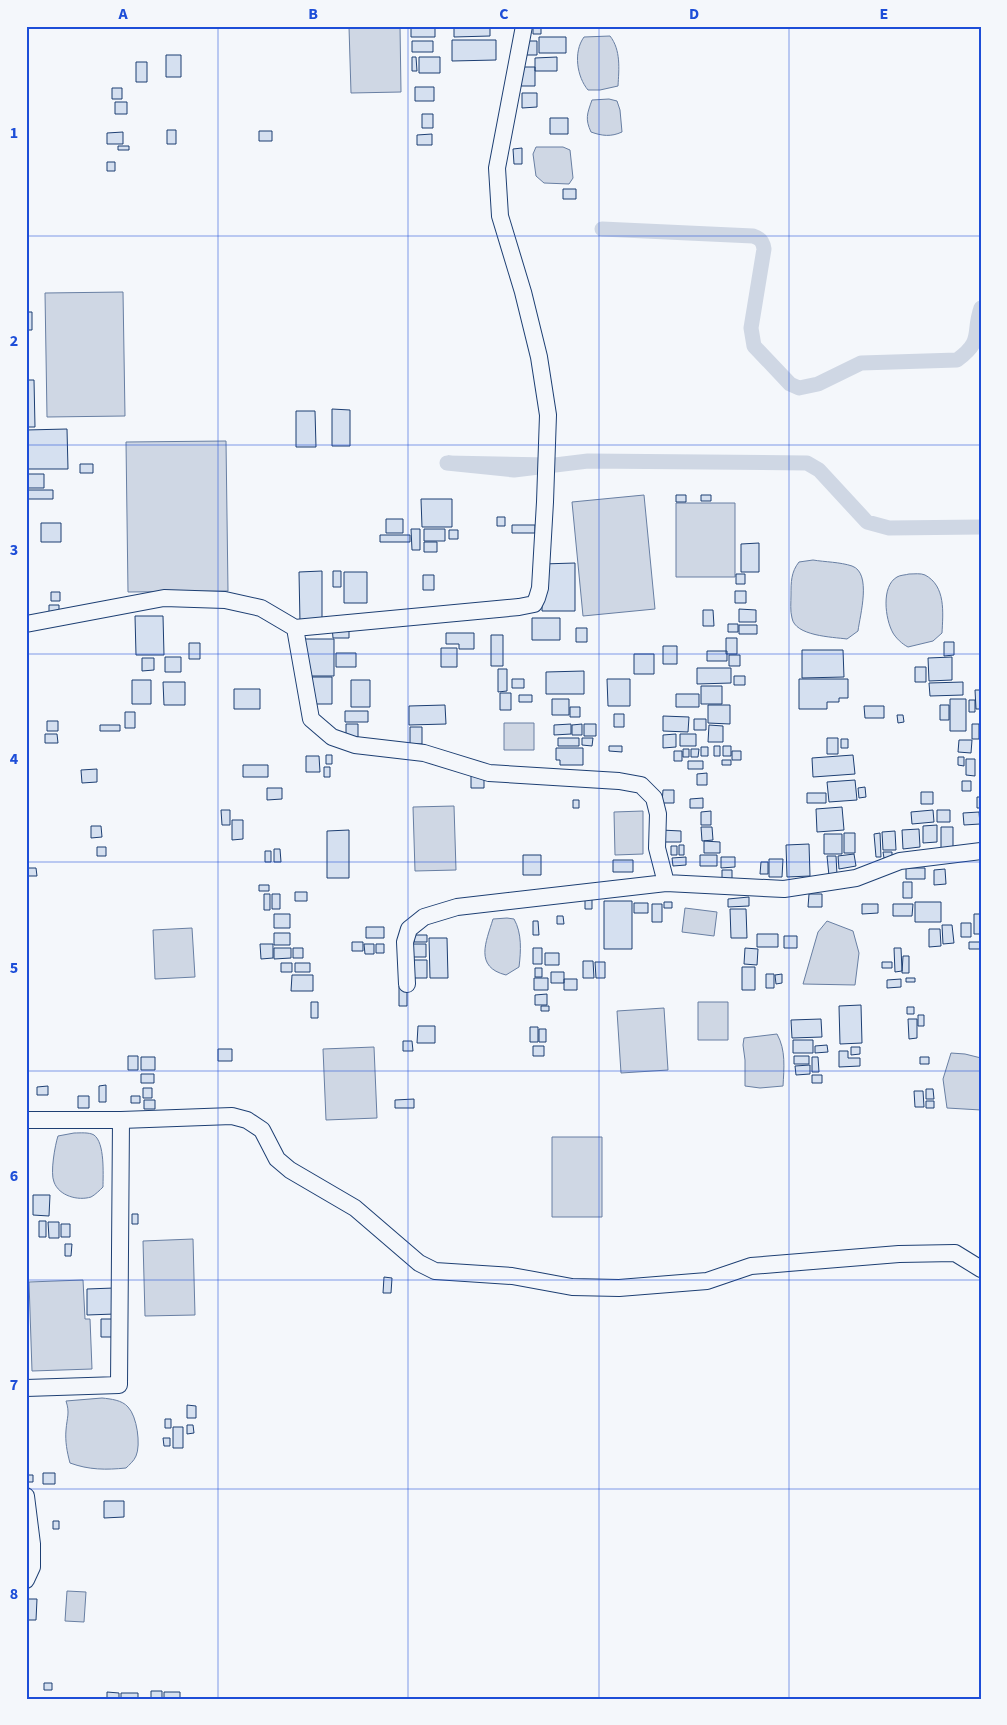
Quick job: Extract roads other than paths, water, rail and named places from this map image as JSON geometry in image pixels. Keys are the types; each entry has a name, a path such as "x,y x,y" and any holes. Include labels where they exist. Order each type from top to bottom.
{"street":[{"path":"26,624 164,598 224,600 261,608 295,628 534,604 540,588 546,502 548,415 539,357 524,292 500,216 497,168 524,26"},
{"path":"295,628 311,719 332,737 355,745 424,753 489,773 620,781 641,785 654,798 658,814 657,848 666,883"},
{"path":"407,984 405,942 409,928 424,917 457,907 666,883 784,889 856,878 900,861 981,852"},
{"path":"26,1120 121,1120 232,1116 247,1120 262,1130 277,1159 290,1170 355,1208 419,1263 436,1270 512,1276 572,1287 619,1288 707,1281 751,1266 899,1254 955,1253 981,1269"},
{"path":"26,1388 119,1385 121,1120"},
{"path":"26,1496 32,1544 32,1566 26,1580"}],"waterway":[{"path":"602,229 753,236 759,239 764,249 751,328 754,346 790,384 799,388 818,384 861,363 957,360 974,342 981,308"},
{"path":"551,465 447,463 514,470 588,461 807,463 819,470 867,522 889,528 981,527"}]}
